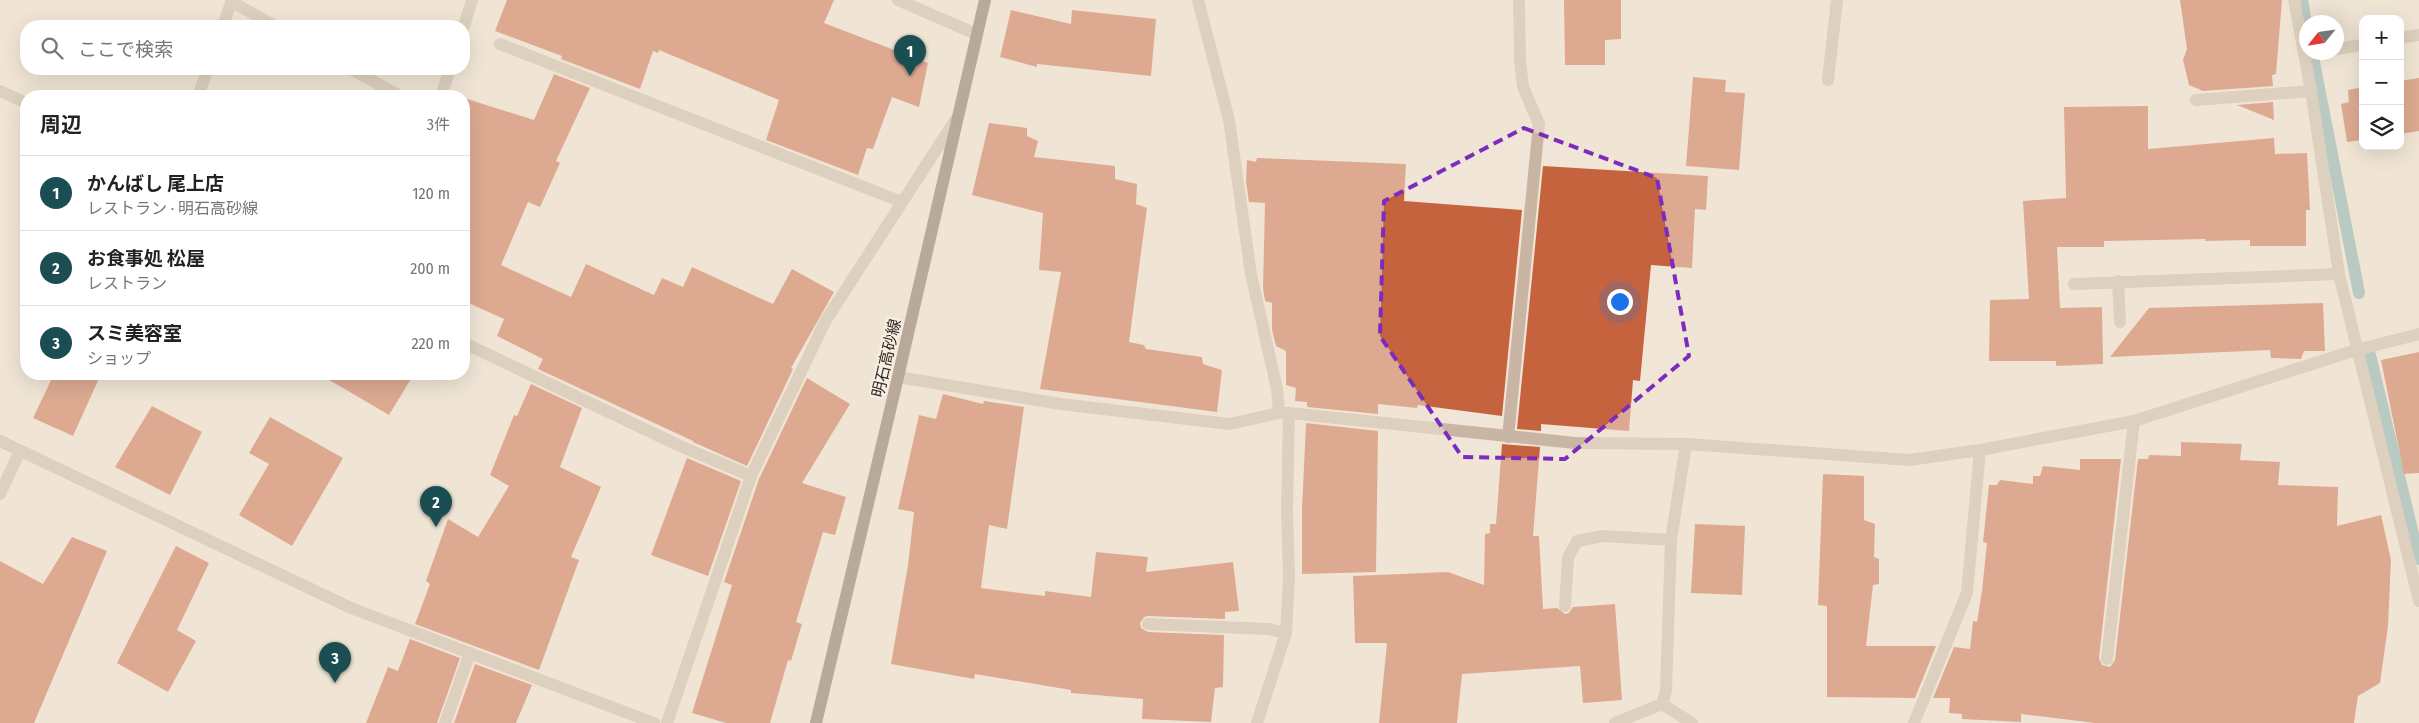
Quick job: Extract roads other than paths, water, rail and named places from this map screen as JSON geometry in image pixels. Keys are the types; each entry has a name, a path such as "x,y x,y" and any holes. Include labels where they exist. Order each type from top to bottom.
{"main road":[{"name":"明石高砂線","path":"816,723 985,0"}],"street":[{"path":"466,20 472,0"},
{"path":"898,0 976,34"},
{"path":"1198,0 1229,120 1251,274 1284,413 1289,577 1286,633 1256,723"},
{"path":"1508,437 1539,124 1523,87 1520,60 1519,0"},
{"path":"1828,80 1837,0"},
{"path":"2294,0 2299,17"},
{"path":"225,20 232,1 265,20"},
{"path":"2404,37 2419,35"},
{"path":"500,44 902,202"},
{"path":"2344,49 2359,46"},
{"path":"2310,60 2311,91 2340,274 2356,350 2419,601"},
{"path":"200,90 206,75"},
{"path":"362,75 389,90"},
{"path":"443,90 448,75"},
{"path":"0,91 20,100"},
{"path":"2196,100 2311,91"},
{"path":"667,723 752,476 826,320 956,119"},
{"path":"2074,284 2340,274"},
{"path":"2118,281 2120,322"},
{"path":"898,378 1061,404 1229,424 1284,413 1576,443 1686,444 1909,460 1980,450 2134,421 2356,350 2419,334"},
{"path":"470,346 680,446 752,476"},
{"path":"2107,659 2134,421"},
{"path":"0,441 351,608 654,723"},
{"path":"1662,704 1666,691 1671,540 1686,444"},
{"path":"0,494 20,450"},
{"path":"1914,723 1967,593 1980,450"},
{"path":"1566,606 1568,558 1577,541 1603,536 1671,540"},
{"path":"1148,624 1269,629 1286,633"},
{"path":"445,723 470,653"},
{"path":"1615,723 1662,704"},
{"path":"1662,704 1692,723"}],"waterway":[{"path":"2302,0 2305,15"},
{"path":"2314,60 2359,293"},
{"path":"2370,355 2419,559"}],"place":[{"name":"かんばし 尾上店","path":"910,76"},
{"name":"お食事処 松屋","path":"436,527"},
{"name":"スミ美容室","path":"335,683"}]}
